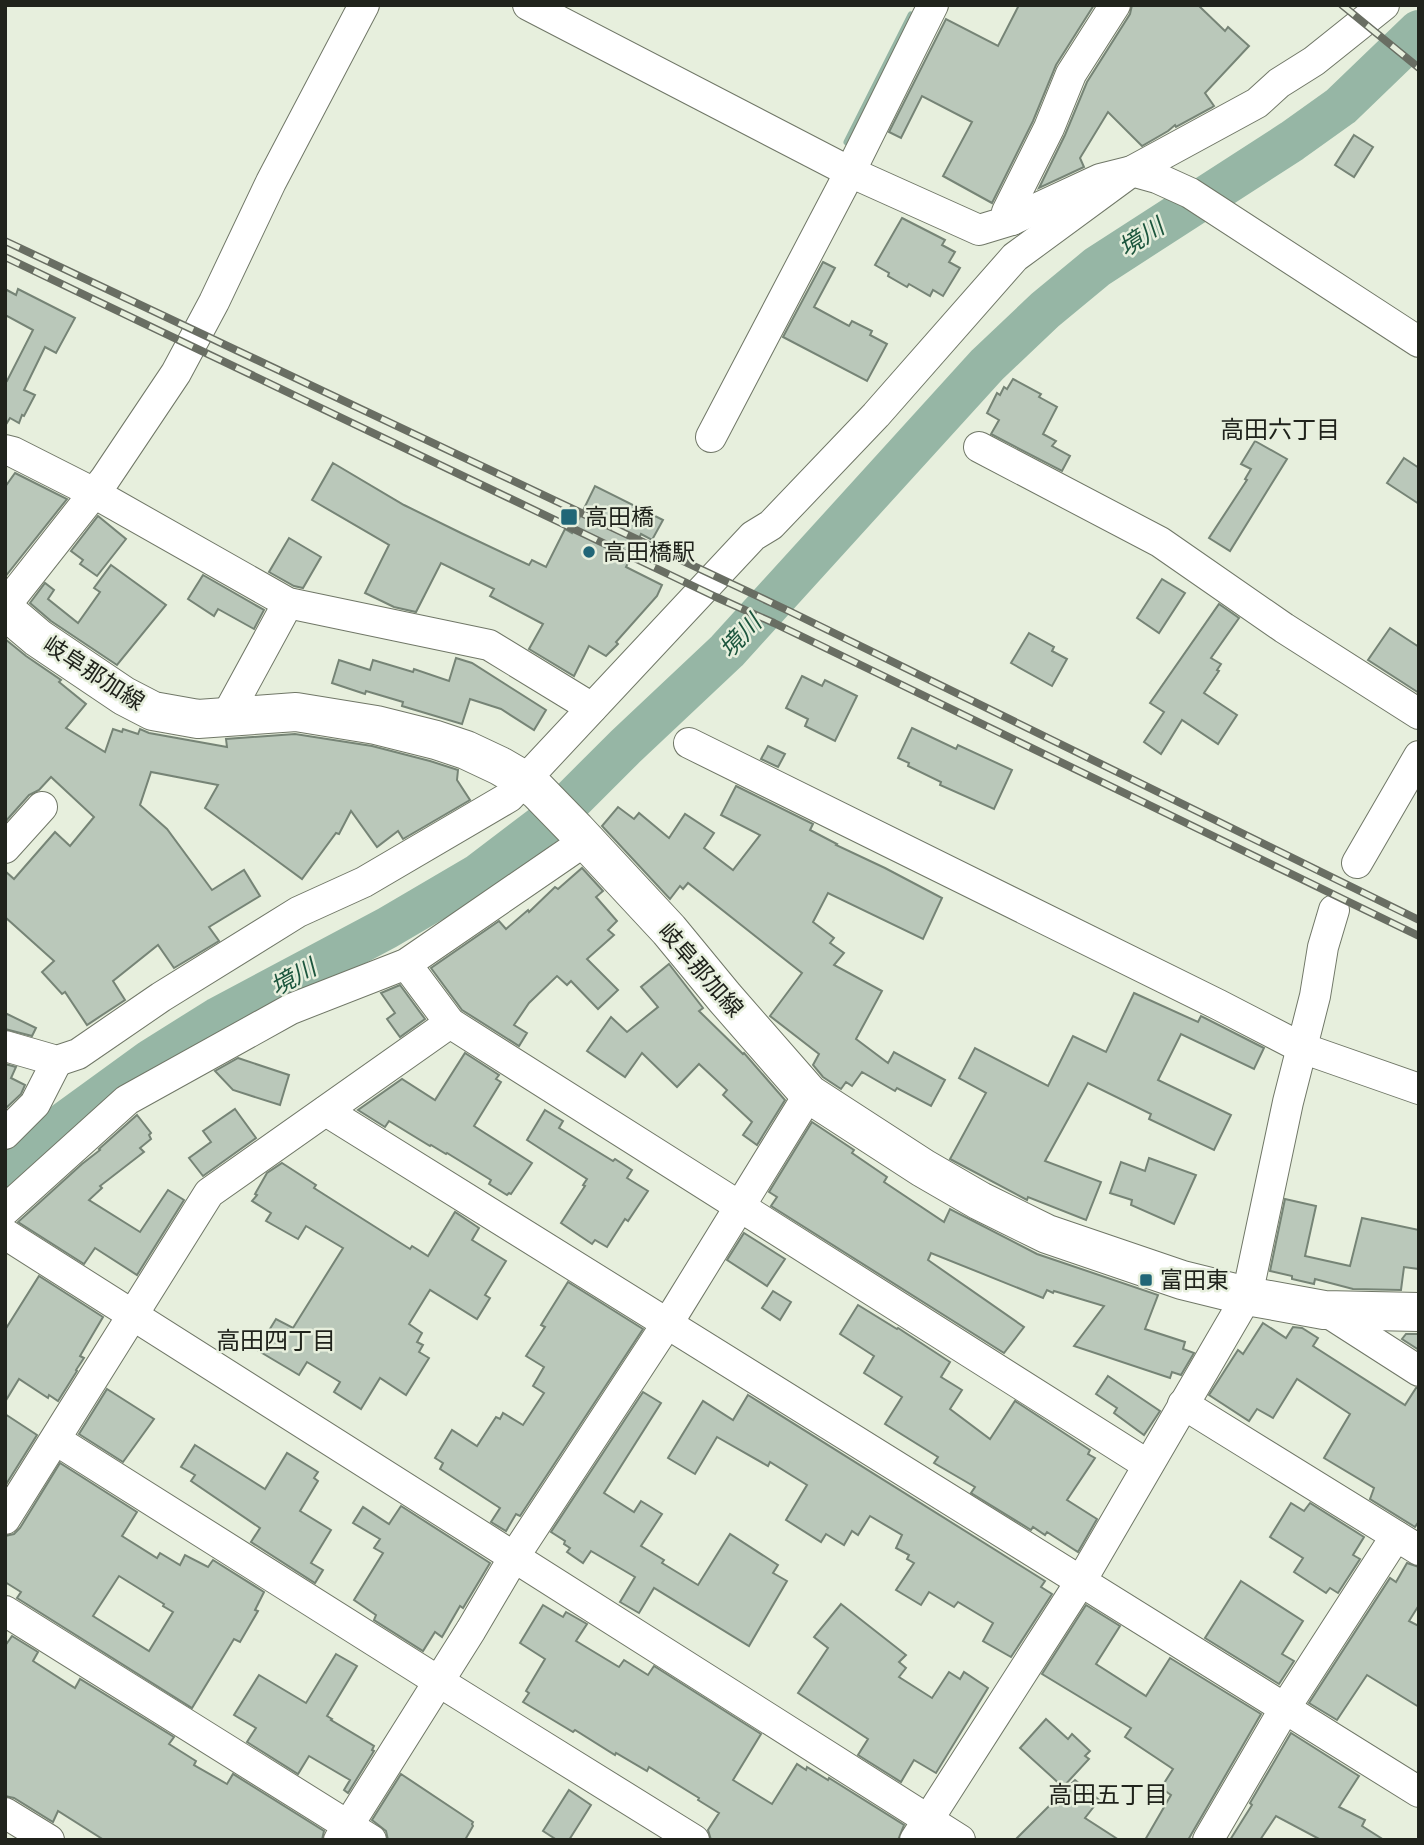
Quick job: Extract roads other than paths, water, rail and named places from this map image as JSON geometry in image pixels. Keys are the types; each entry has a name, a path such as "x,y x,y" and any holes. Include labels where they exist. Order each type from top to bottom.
{"main road":[{"name":"岐阜那加線","path":"5,608 49,645 124,696 153,711 198,719 296,712 376,725 469,751 531,786 669,930 809,1094 923,1168 980,1201 1046,1234 1182,1280 1247,1296 1324,1310 1419,1312"}],"street":[{"path":"5,608 105,479 176,373 214,302 271,182 364,5"},
{"path":"527,5 850,172 979,230 1012,220 1100,179 1144,174 1190,193 1419,342"},
{"path":"711,437 850,172 933,5"},
{"path":"1012,220 1007,212 1049,128 1071,74 1115,5"},
{"path":"5,1045 57,1061 78,1054 161,997 298,912 364,882 531,786 592,708 752,536 771,525 876,415 1015,257 1257,103 1279,83 1314,61 1384,5"},
{"path":"979,447 1160,542 1284,628 1419,715"},
{"path":"5,450 93,493 288,603 489,645 592,708"},
{"path":"226,717 288,603"},
{"path":"688,743 1302,1048 1419,1089"},
{"path":"1357,863 1419,756"},
{"path":"5,848 42,807"},
{"path":"5,1210 127,1100 291,1009 406,964 581,836"},
{"path":"921,1829 1080,1581 1247,1296 1288,1102 1334,909"},
{"path":"406,964 450,1023 1148,1465"},
{"path":"5,1519 209,1193 450,1023"},
{"path":"5,1134 35,1104 57,1061"},
{"path":"5,1611 353,1835 438,1681 514,1557 667,1323 809,1094"},
{"path":"327,1111 1419,1791"},
{"path":"5,1234 514,1557 921,1829 960,1840"},
{"path":"1324,1310 1419,1370"},
{"path":"1183,1404 1408,1543 1285,1708 1208,1840"},
{"path":"56,1440 694,1840"},
{"path":"5,1813 49,1840"}],"waterway":[{"path":"847,142 911,15"},
{"name":"境川","path":"5,1170 151,1060 218,1018 387,928 479,874 558,814 727,651 987,365 1045,310 1097,267 1292,141 1341,106 1419,31"}],"railway":[{"path":"1342,5 1419,68"},
{"path":"5,241 789,611 1419,920"},
{"path":"5,257 774,623 1419,936"}],"place":[{"name":"高田橋","path":"569,517"},
{"name":"高田橋駅","path":"589,552"},
{"name":"富田東","path":"1146,1280"}],"district":[{"name":"高田六丁目","path":"1280,429"},
{"name":"高田四丁目","path":"276,1340"},
{"name":"高田五丁目","path":"1108,1794"}]}
